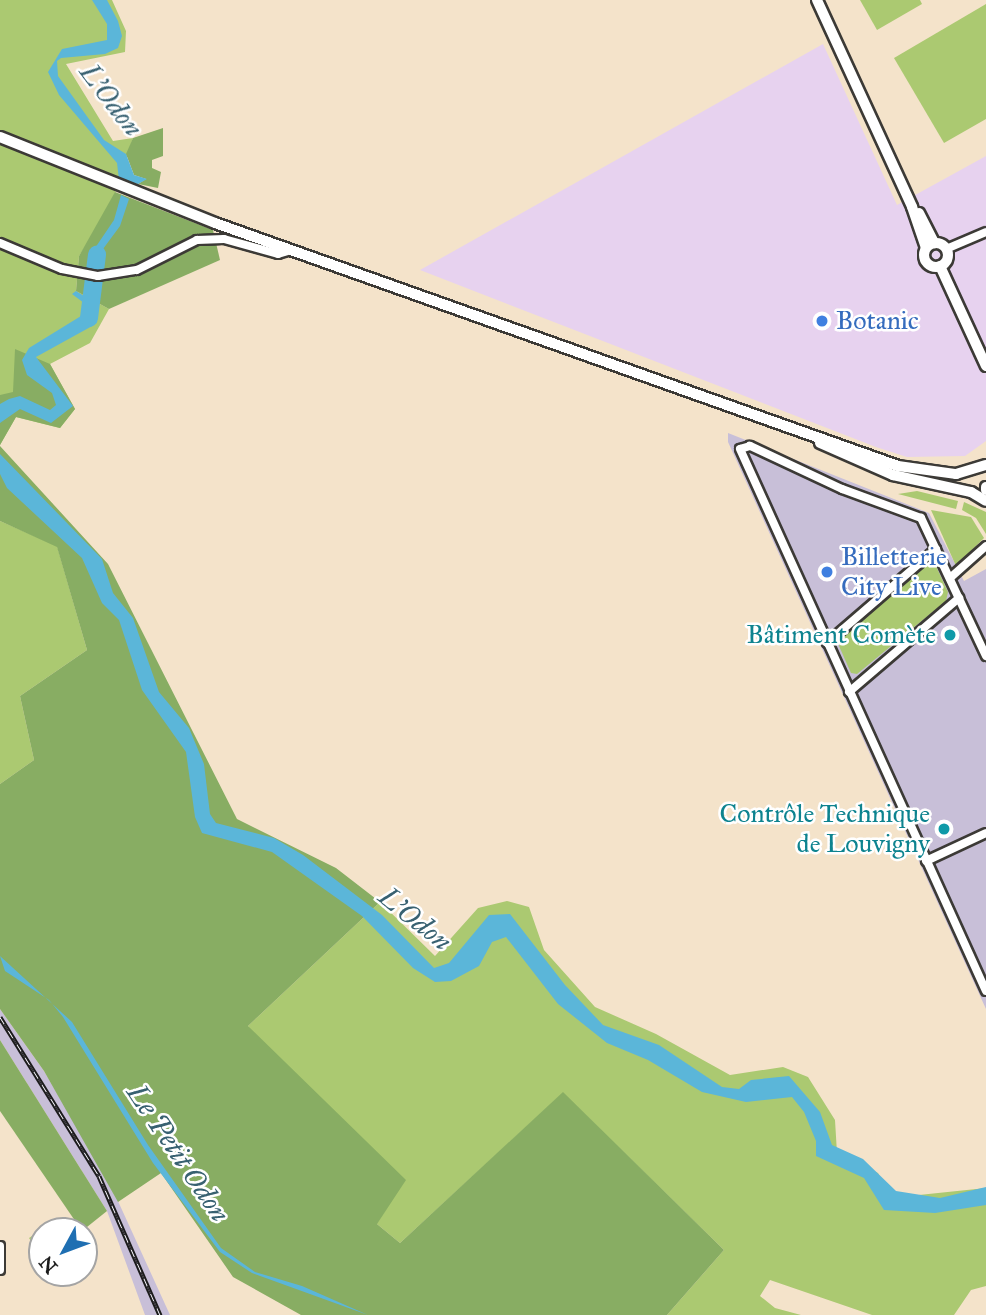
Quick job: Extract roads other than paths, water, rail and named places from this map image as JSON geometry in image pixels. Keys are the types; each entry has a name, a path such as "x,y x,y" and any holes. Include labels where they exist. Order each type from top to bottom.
{"main road":[{"path":"817,0 930,245 925,260 940,266 986,366"},
{"path":"0,137 158,202 916,472 956,474 986,465"},
{"path":"930,245 946,249 947,259 940,266"},
{"path":"806,434 893,474 971,492 986,501"}],"street":[{"path":"946,249 986,232"},
{"path":"0,243 81,274 98,276 137,270 197,240 224,239 278,254 291,250"},
{"path":"986,656 921,518 842,489 750,446 740,449 986,991"},
{"path":"950,578 986,546"},
{"path":"827,643 936,549"},
{"path":"849,692 959,598"},
{"path":"926,861 986,833"},
{"path":"0,1246 0,1270"}],"water":[{"path":"92,0 107,0 122,36 118,48 105,54 61,58 57,61 58,76 104,140 126,154 134,175 147,179 138,184 119,180 117,163 59,95 48,72 62,49 107,40 107,24"},
{"path":"121,195 129,199 120,226 103,249 97,271 90,270 93,251 114,220"},
{"path":"76,291 95,303 94,325 36,357 73,406 51,423 20,409 0,423 0,404 9,399 20,396 50,410 56,405 52,393 27,375 22,360 29,348 81,316 84,303 72,294"},
{"path":"0,454 102,559 113,593 133,618 159,692 189,728 204,764 210,814 216,823 274,838 303,855 382,915 434,968 449,963 489,915 510,914 565,985 603,1025 659,1045 722,1087 739,1089 751,1080 789,1076 820,1112 832,1145 863,1159 896,1191 940,1198 986,1187 986,1205 935,1213 884,1210 864,1178 816,1156 816,1141 804,1112 792,1097 746,1102 702,1092 648,1060 607,1043 558,1004 506,937 492,942 479,966 451,981 435,982 413,968 362,916 272,852 202,833 195,817 186,752 142,690 119,620 102,603 82,558 7,488 0,474"},
{"path":"0,956 45,998 5,971"},
{"path":"52,1004 72,1022 148,1145 221,1248 255,1272 302,1286 368,1315 252,1273 220,1252 153,1163 63,1017"}],"waterway":[{"name":"L'Odon","path":"89,318 97,255"}],"railway":[{"path":"0,1017 99,1176 160,1315"}],"place":[{"name":"Botanic","path":"822,321"},
{"name":"Billetterie City Live","path":"827,572"},
{"name":"Bâtiment Comète","path":"950,635"},
{"name":"Contrôle Technique de Louvigny","path":"944,829"}],"water label":[{"name":"Le Petit Odon","path":"178,1153"}]}
